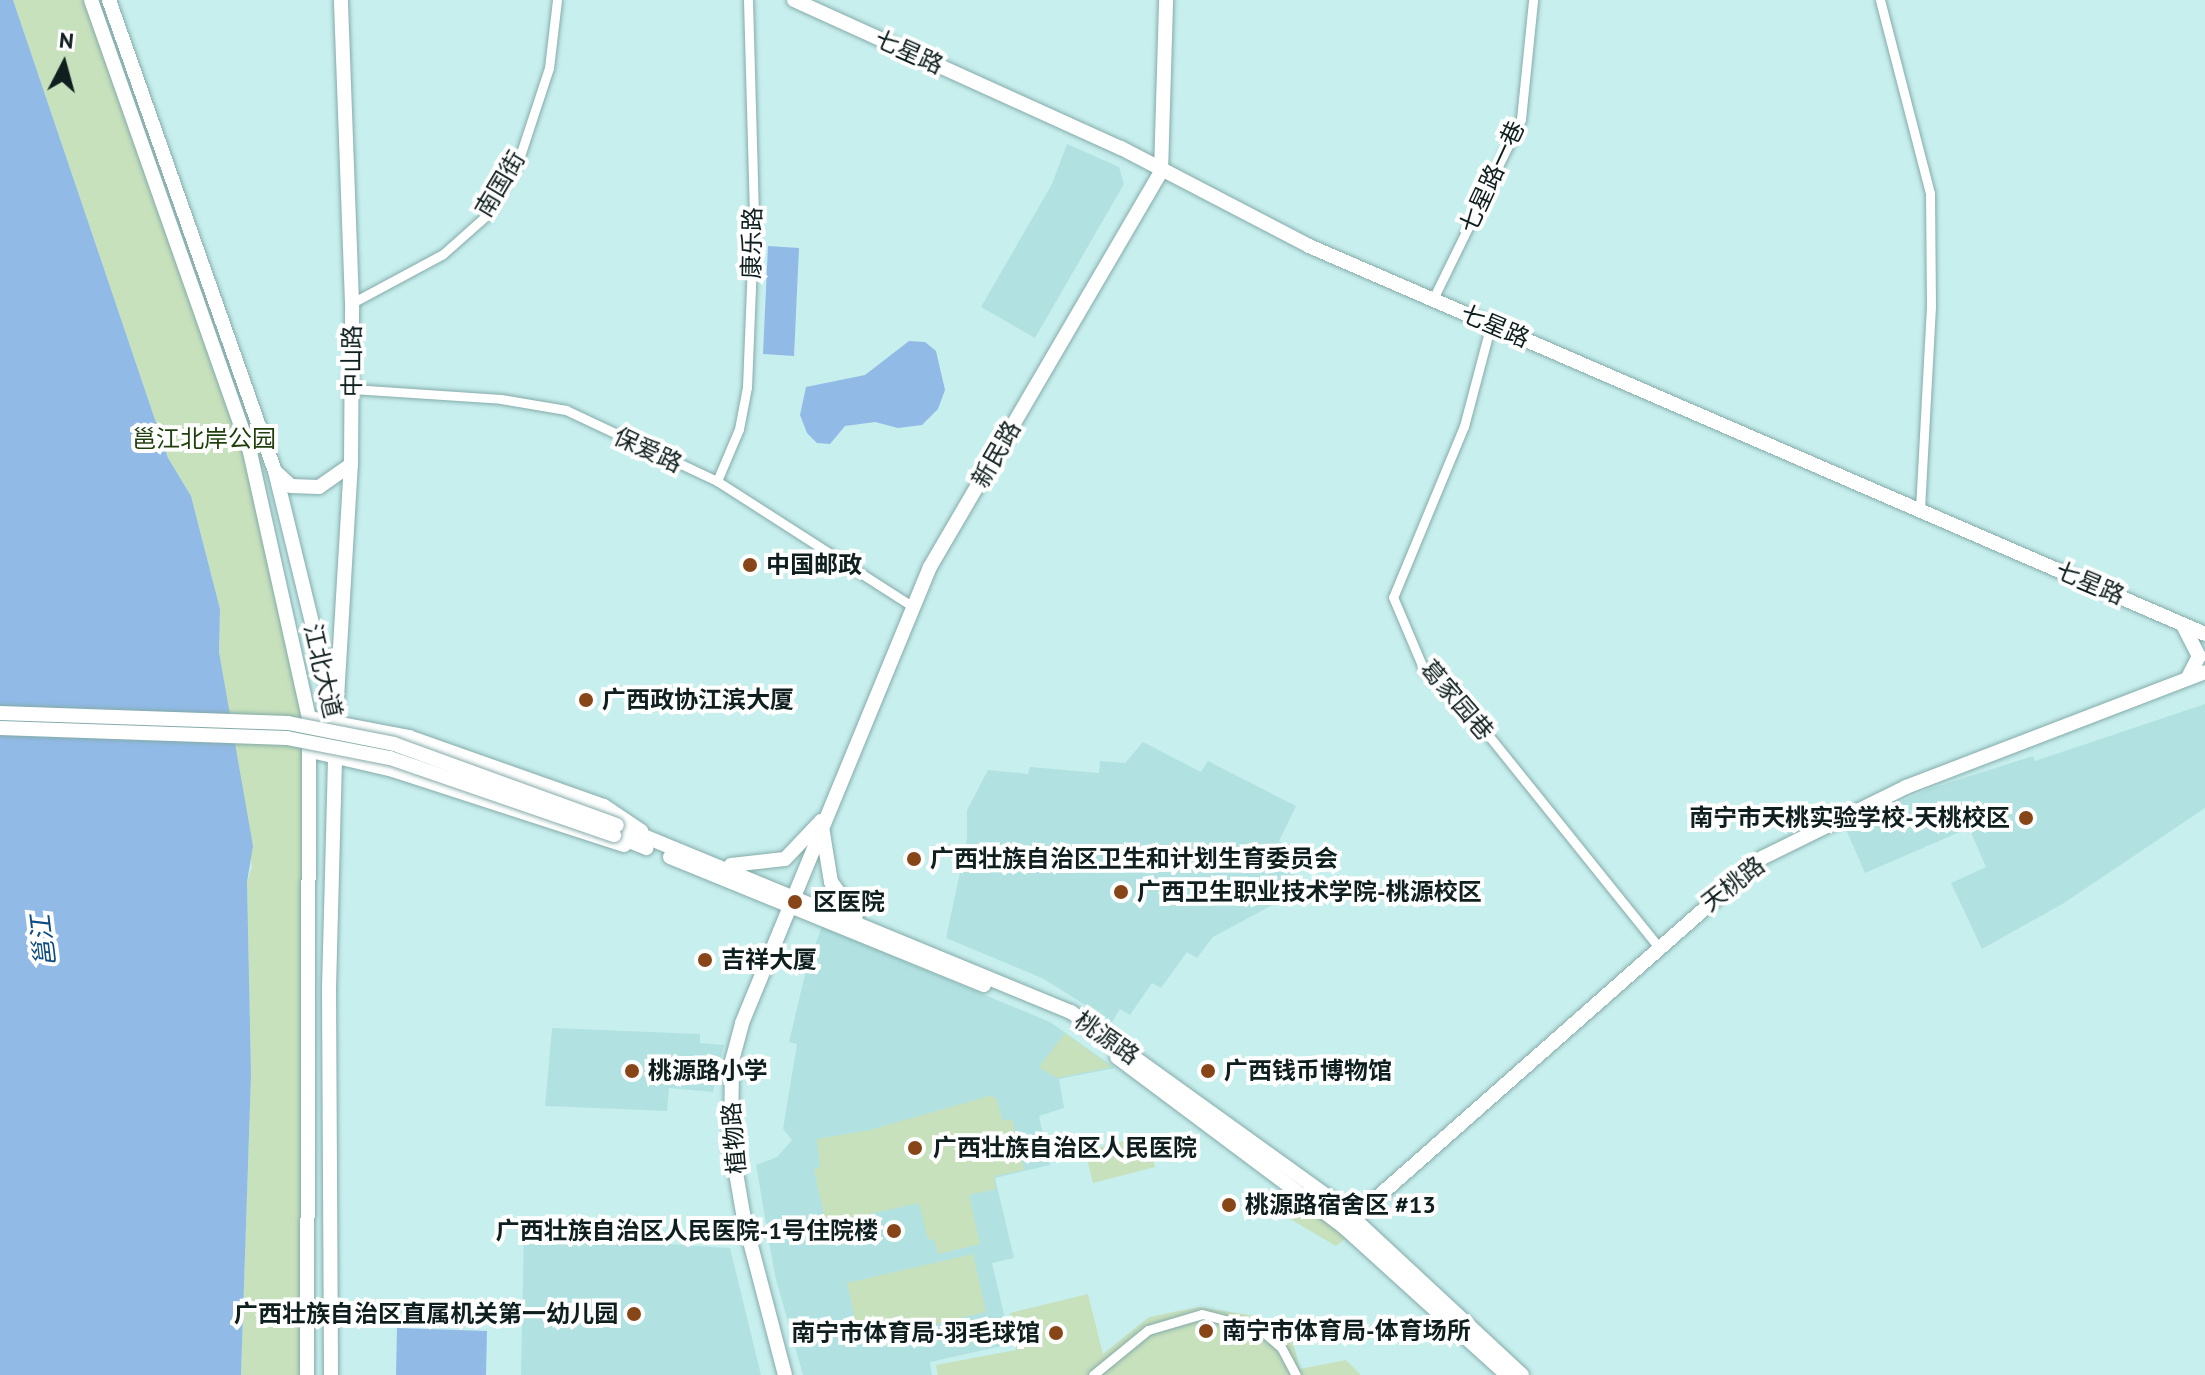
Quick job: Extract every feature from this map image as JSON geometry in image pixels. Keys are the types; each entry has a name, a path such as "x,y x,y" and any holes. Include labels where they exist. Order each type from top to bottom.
{"main road":[{"name":"江北大道","path":"91,0 250,452 309,718 311,751 304,984 307,1375"},
{"name":"江北大道","path":"109,0 275,471 336,721 338,756 329,987 331,1375"},
{"name":"中山路","path":"336,721 351,465 352,389 352,303 341,0"},
{"name":"七星路","path":"794,0 1121,148 1161,172 1309,246 2205,634"},
{"name":"新民路","path":"790,899 912,606 1161,172 1166,0"},
{"path":"275,471 291,486 319,487 351,465"},
{"path":"2177,622 2205,619"},
{"path":"2177,622 2198,646 2198,665 2187,679"},
{"name":"天桃路","path":"1349,1223 1658,946 1775,852 1906,787 2204,673"},
{"path":"0,713 288,723 394,744 615,830"},
{"path":"309,718 409,737 604,806 649,844"},
{"path":"0,728 287,738 390,758 615,830"},
{"path":"311,751 338,756 573,833 649,844"},
{"path":"713,864 764,865 785,859 821,821"},
{"path":"821,821 831,882 841,902 865,924"},
{"name":"桃源路","path":"615,830 790,899 865,924 1071,1012 1349,1223 1522,1375"},
{"name":"桃源路","path":"649,844 713,864 1067,1019 1349,1223 1507,1375"},
{"name":"植物路","path":"785,1375 736,1177 729,1103 742,1023 790,899"}],"street":[{"name":"南国街","path":"352,303 443,254 486,216 524,146 549,68 557,0"},
{"name":"康乐路","path":"717,481 739,429 747,387 754,215 748,0"},
{"name":"七星路一巷","path":"1433,299 1521,119 1533,0"},
{"path":"1880,0 1930,193 1931,306 1920,510"},
{"name":"葛家园巷","path":"1491,324 1464,426 1393,597 1424,670 1485,731 1658,946"},
{"name":"保爱路","path":"352,389 539,403 566,410 717,481 912,606"},
{"path":"1093,1375 1148,1330 1202,1314 1260,1329 1281,1347 1296,1375"}],"shaded area":[{"path":"1067,144 1119,167 1124,184 1035,338 981,307 1052,184"},
{"name":"南宁市天桃实验学校-天桃校区","path":"2205,704 2205,808 2064,903 1982,949 1951,883 1986,867 1969,828 1865,873 1845,827 1929,789 2033,756 2035,761"},
{"name":"广西卫生职业技术学院-桃源校区","path":"1143,742 1201,772 1208,761 1296,806 1279,841 1307,856 1276,903 1213,937 1197,958 1187,952 1161,988 1152,983 1130,1015 1120,1009 1112,1022 1044,979 946,938 967,839 967,810 988,770 1028,774 1030,767 1099,773 1100,761 1125,763"},
{"name":"广西壮族自治区人民医院","path":"822,927 1050,1022 1115,1068 1059,1079 1064,1108 1039,1116 1050,1165 995,1178 1014,1258 992,1263 1011,1344 930,1362 932,1375 803,1375 775,1276 756,1165 777,1157 792,1140 783,1129 797,1044 789,1042 807,966"},
{"name":"桃源路小学","path":"552,1028 700,1034 700,1043 724,1045 713,1092 669,1088 667,1111 545,1106"},
{"name":"广西壮族自治区直属机关第一幼儿园","path":"524,1235 730,1248 761,1375 521,1375"}],"green space":[{"name":"邕江北岸公园","path":"13,0 91,0 250,452 309,718 307,1375 241,1375 251,1074 247,882 252,867 219,652 220,609 191,496 168,458"},
{"path":"1065,1033 1112,1067 1057,1078 1039,1067"},
{"path":"989,1096 996,1098 1003,1121 1012,1119 1024,1170 994,1176 996,1189 969,1195 980,1244 938,1254 934,1239 928,1240 919,1203 826,1224 814,1169 820,1167 817,1139 870,1130"},
{"path":"1147,1135 1155,1167 1093,1183 1085,1151"},
{"path":"1293,1197 1332,1225 1345,1239 1336,1246 1290,1219"},
{"path":"973,1254 986,1312 860,1341 847,1283"},
{"name":"南宁市体育局-体育场所","path":"1088,1294 1103,1354 1149,1317 1199,1307 1256,1316 1277,1325 1292,1338 1300,1369 1346,1360 1361,1375 938,1375 936,1365 1016,1350 1010,1313"}],"water":[{"name":"邕江","path":"0,0 13,0 168,458 191,496 220,609 219,652 253,846 247,882 251,1074 241,1375 0,1375"},
{"path":"768,246 799,248 794,356 763,354"},
{"path":"909,341 925,342 936,351 945,390 938,409 922,425 898,428 875,422 845,426 830,444 817,443 807,433 800,415 806,387 865,375"},
{"path":"397,1328 487,1331 486,1375 396,1375"}],"place":[{"name":"中国邮政","path":"750,565"},
{"name":"广西政协江滨大厦","path":"586,700"},
{"name":"南宁市天桃实验学校-天桃校区","path":"2026,818"},
{"name":"广西壮族自治区卫生和计划生育委员会","path":"914,859"},
{"name":"广西卫生职业技术学院-桃源校区","path":"1121,892"},
{"name":"区医院","path":"795,902"},
{"name":"吉祥大厦","path":"705,960"},
{"name":"桃源路小学","path":"632,1071"},
{"name":"广西钱币博物馆","path":"1208,1071"},
{"name":"广西壮族自治区人民医院","path":"915,1148"},
{"name":"桃源路宿舍区 #13","path":"1229,1205"},
{"name":"广西壮族自治区人民医院-1号住院楼","path":"894,1231"},
{"name":"广西壮族自治区直属机关第一幼儿园","path":"634,1314"},
{"name":"南宁市体育局-体育场所","path":"1206,1331"},
{"name":"南宁市体育局-羽毛球馆","path":"1056,1333"}]}
